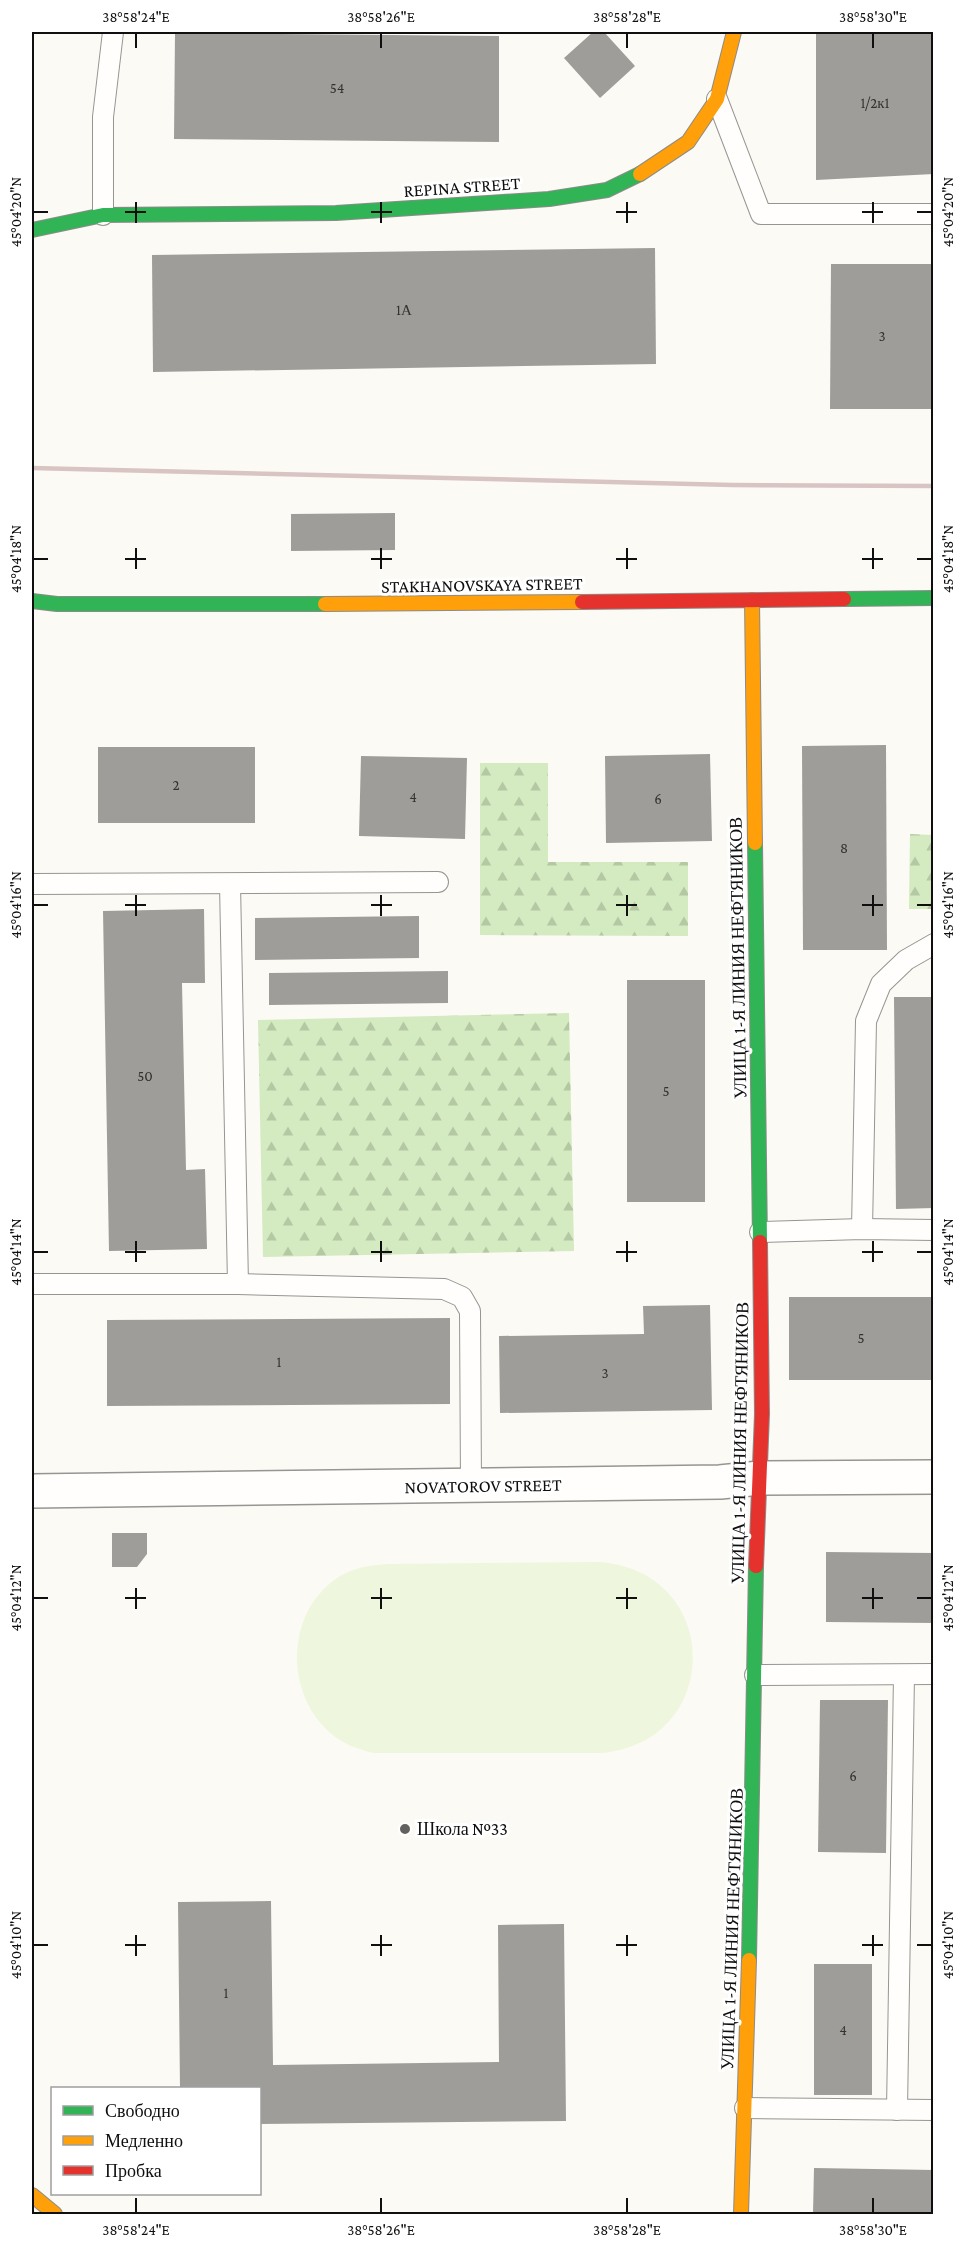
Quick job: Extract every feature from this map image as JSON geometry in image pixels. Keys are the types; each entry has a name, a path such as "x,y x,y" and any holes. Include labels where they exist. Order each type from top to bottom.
{"street":[{"name":"REPINA STREET","path":"32,230 103,216 336,213 549,199 607,190 647,171 688,142 717,99 734,32"},
{"name":"STAKHANOVSKAYA STREET","path":"32,601 57,604 384,604 933,598"},
{"name":"УЛИЦА 1-Я ЛИНИЯ НЕФТЯНИКОВ","path":"741,2214 757,1514 762,1414 752,600"},
{"name":"NOVATOROV STREET","path":"32,1491 471,1486 720,1482 760,1478 933,1477"},
{"path":"33,2195 52,2213"}],"lane":[{"path":"103,216 103,117 113,32"},
{"path":"717,99 761,214 933,214"},
{"path":"32,884 438,882"},
{"path":"230,884 238,1284"},
{"path":"862,1229 866,1022 880,984 906,960 933,944"},
{"path":"760,1232 862,1229 933,1230"},
{"path":"32,1284 238,1284 444,1289 462,1297 470,1311 471,1486"},
{"path":"755,1675 933,1674"},
{"path":"897,2110 904,1675"},
{"path":"745,2108 933,2110"}],"green space":[{"path":"480,763 548,763 548,862 688,862 688,936 480,935"},
{"path":"910,834 933,835 933,909 909,909"},
{"path":"569,1013 574,1251 263,1257 258,1020"},
{"path":"600,1562 641,1573 670,1595 687,1624 693,1658 687,1691 670,1720 641,1742 601,1753 373,1753 343,1742 323,1726 309,1705 300,1682 297,1657 300,1633 309,1610 323,1590 344,1574 365,1567 388,1564"}],"building":[{"path":"593,32 604,32 635,66 600,98 564,58"},
{"path":"816,32 934,32 934,174 816,180"},
{"path":"175,33 499,36 499,142 174,139"},
{"path":"655,248 656,364 153,372 152,255"},
{"path":"831,264 934,264 934,409 830,409"},
{"path":"395,513 395,550 291,551 291,514"},
{"path":"886,745 887,950 803,950 802,746"},
{"path":"98,747 255,747 255,823 98,823"},
{"path":"710,754 712,841 606,843 605,756"},
{"path":"361,756 467,758 465,839 359,836"},
{"path":"204,909 205,983 182,983 186,1170 205,1169 207,1249 109,1251 103,911"},
{"path":"419,916 419,958 255,960 255,918"},
{"path":"448,971 448,1003 269,1005 269,973"},
{"path":"627,980 705,980 705,1202 627,1202"},
{"path":"894,997 934,997 934,1208 896,1209"},
{"path":"789,1297 934,1297 934,1380 789,1380"},
{"path":"710,1305 712,1410 500,1413 499,1336 644,1334 643,1306"},
{"path":"450,1318 450,1404 107,1406 107,1320"},
{"path":"112,1533 147,1533 147,1554 137,1567 112,1567"},
{"path":"826,1552 934,1553 934,1623 826,1622"},
{"path":"820,1700 888,1700 886,1853 818,1852"},
{"path":"271,1901 273,2065 499,2062 498,1925 564,1924 566,2121 261,2124 261,2087 180,2087 178,1902"},
{"path":"814,1964 872,1964 872,2095 814,2095"},
{"path":"814,2168 934,2170 934,2214 813,2214"}],"railway":[{"path":"32,468 732,485 934,486"}],"traffic: fast":[{"path":"32,230 103,215 336,213 549,199 607,190 640,174"},
{"path":"844,599 934,598"},
{"path":"32,601 57,604 325,604"},
{"path":"755,843 760,1242"},
{"path":"749,1960 756,1566"}],"traffic: slow":[{"path":"640,174 688,142 717,99 734,32"},
{"path":"752,600 755,843"},
{"path":"325,604 582,602"},
{"path":"741,2214 749,1960"},
{"path":"32,2195 55,2214"}],"traffic: jam":[{"path":"582,602 844,599"},
{"path":"756,1566 762,1414 760,1242"}],"place":[{"name":"Школа №33","path":"405,1829"}]}
